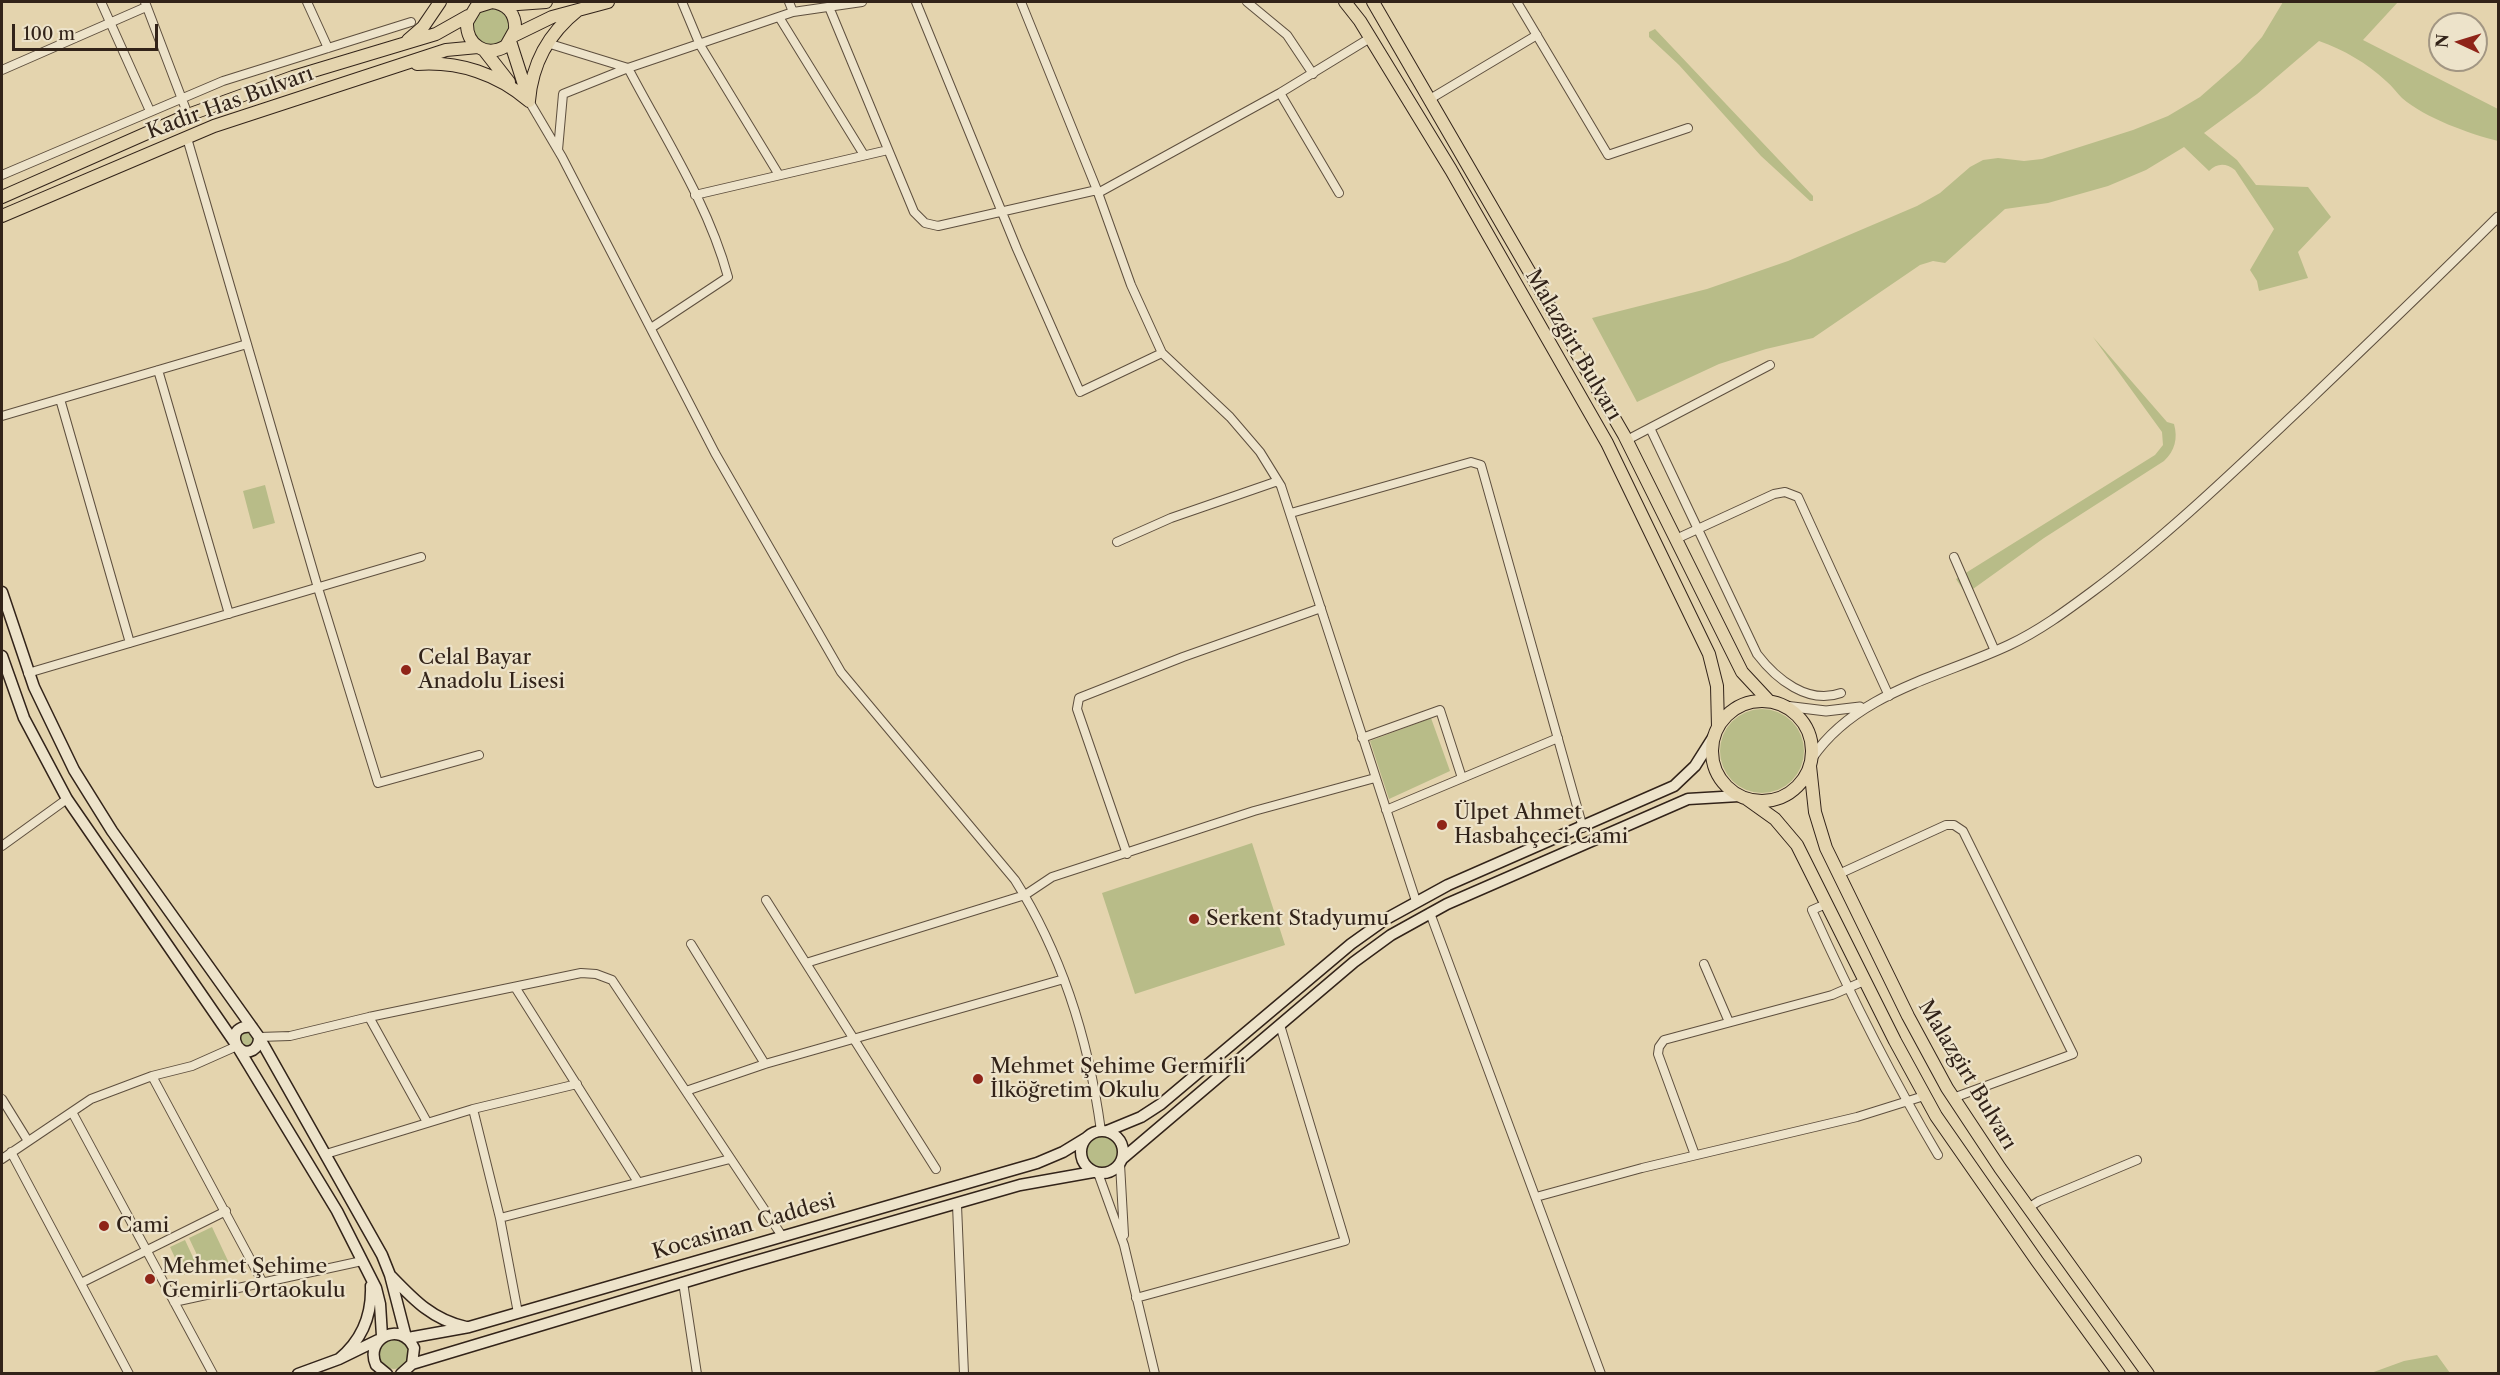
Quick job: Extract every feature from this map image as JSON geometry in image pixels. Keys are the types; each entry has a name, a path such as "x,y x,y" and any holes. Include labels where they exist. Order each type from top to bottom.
{"highway":[{"path":"399,45 423,27 440,2"},
{"path":"529,101 512,86 467,34 469,10 481,4 546,2"},
{"path":"481,49 501,49 512,39 542,21 608,2"},
{"name":"Malazgirt Bulvarı","path":"1345,2 1370,38 1451,170 1607,443 1709,654 1717,686 1716,732"},
{"name":"Malazgirt Bulvarı","path":"1373,2 1627,440 1742,672 1769,701"},
{"path":"496,3 514,19 512,39 529,101"},
{"name":"Kadir Has Bulvarı","path":"2,197 188,115 325,67 436,34 469,10"},
{"path":"529,101 535,70 547,43 559,27 578,10"},
{"name":"Kadir Has Bulvarı","path":"2,216 214,126 446,50 481,49"},
{"path":"394,67 421,64 460,66 483,72 512,86"},
{"path":"1769,701 1785,706 1799,717 1809,732 1811,762 1802,782 1789,794 1773,800 1743,797 1725,785 1715,770 1712,753 1716,732 1728,714 1743,704 1769,701"},
{"name":"Malazgirt Bulvarı","path":"1811,762 1813,797 1826,848 1908,1016 1953,1098 2028,1208 2148,1374"},
{"name":"Malazgirt Bulvarı","path":"1743,797 1766,812 1791,836 1924,1095 1952,1140 2119,1374"}],"main road":[{"path":"2,592 28,673 57,738 97,809 259,1037 326,1154 390,1275 407,1338 415,1353 408,1370"},
{"path":"2,656 24,717 67,799 237,1046 337,1211 378,1296 380,1338 373,1355 376,1365 384,1373"},
{"path":"1716,732 1695,765 1674,786 1416,902 1386,919 1351,944 1161,1104 1141,1117 1086,1138 1081,1148 1082,1159 1095,1172 1109,1173 1372,948 1430,913 1688,799 1743,797"},
{"path":"252,1027 244,1026 237,1031 235,1038 237,1046 244,1051 252,1050 258,1045 259,1037"},
{"path":"1104,1131 1120,1140 1124,1151 1121,1162"},
{"name":"Kocasinan Caddesi","path":"380,1338 393,1333 407,1338 470,1328 1037,1163 1086,1138"},
{"name":"Kocasinan Caddesi","path":"408,1370 683,1282 1040,1180 1095,1172"},
{"path":"390,1275 423,1308 449,1322 470,1328"},
{"path":"339,1359 357,1340 365,1326 371,1299 370,1277"},
{"path":"298,1374 339,1359 380,1338"}],"street":[{"path":"101,2 150,111"},
{"path":"307,2 328,48"},
{"path":"682,2 700,45 779,175"},
{"path":"789,2 793,12"},
{"path":"558,150 563,94 628,68 793,12 862,2"},
{"path":"916,2 1002,213 1080,392 1162,353"},
{"path":"1021,2 1097,191 1131,285 1162,353 1230,417 1260,452 1278,481 1291,513 1416,902"},
{"path":"1247,2 1287,35 1313,74"},
{"path":"1517,2 1608,155 1688,128"},
{"path":"2,70 110,23 145,4 188,115"},
{"path":"829,7 914,212 925,223 938,226 1097,191 1280,93 1370,38"},
{"path":"779,17 864,155"},
{"path":"2,175 223,81 411,22"},
{"path":"1430,99 1537,35"},
{"path":"547,43 628,68 695,195 721,253 728,276 651,328"},
{"path":"318,52 325,67"},
{"path":"1280,93 1339,194"},
{"path":"529,101 558,150 715,453 841,672 1015,880 1025,896 1064,979 1085,1044 1104,1131"},
{"path":"187,138 318,588 378,783 479,755"},
{"path":"695,195 888,150"},
{"path":"1811,762 1835,729 1868,705 1995,651 2052,621 2093,591 2163,535 2248,460 2499,217"},
{"path":"2,417 247,344"},
{"path":"1627,440 1770,365"},
{"path":"158,370 229,614"},
{"path":"60,399 130,643"},
{"path":"1650,428 1751,645 1764,663 1784,682 1803,692 1831,696 1841,693"},
{"path":"1291,513 1471,462 1479,463 1483,467 1583,828"},
{"path":"1117,542 1171,518 1278,481"},
{"path":"1676,539 1774,494 1785,492 1801,500 1889,696"},
{"path":"28,673 421,557"},
{"path":"1954,557 1995,651"},
{"path":"1127,854 1077,709 1079,698 1183,657 1321,608"},
{"path":"1785,706 1826,711 1868,705"},
{"path":"1362,738 1440,710 1462,778"},
{"path":"1386,810 1558,738"},
{"path":"806,963 1025,896 1052,877 1254,811 1375,778"},
{"path":"2,846 67,799"},
{"path":"1839,874 1946,825 1954,825 1963,831 2073,1054 1953,1098"},
{"path":"766,900 936,1169"},
{"path":"1826,904 1812,910 1848,990 1907,1103 1938,1155"},
{"path":"1430,913 1601,1374"},
{"path":"691,944 765,1064"},
{"path":"1704,964 1729,1022"},
{"path":"259,1037 290,1036 369,1017 581,973 596,974 612,980 782,1236"},
{"path":"686,1091 765,1064 1064,979"},
{"path":"1695,1155 1659,1058 1659,1047 1667,1038 1848,990 1864,981"},
{"path":"515,987 638,1182"},
{"path":"369,1017 427,1122"},
{"path":"1136,1298 1345,1241 1281,1025"},
{"path":"2,1159 91,1099 152,1076 192,1066 237,1046"},
{"path":"152,1076 263,1282"},
{"path":"326,1154 473,1109 577,1084"},
{"path":"1536,1197 1695,1155 1857,1117 1907,1103 1924,1095"},
{"path":"2,1098 28,1141"},
{"path":"473,1109 500,1218 518,1313"},
{"path":"72,1112 213,1374"},
{"path":"11,1152 129,1374"},
{"path":"500,1218 730,1159"},
{"path":"2028,1208 2039,1201 2137,1160"},
{"path":"1121,1162 1124,1245"},
{"path":"1095,1172 1124,1245 1155,1374"},
{"path":"957,1205 964,1374"},
{"path":"81,1283 226,1211"},
{"path":"174,1302 362,1260"},
{"path":"683,1282 697,1374"}],"green space":[{"path":"2283,2 2398,2 2363,40 2498,109 2498,141 2461,130 2423,112 2402,98 2379,74 2363,63 2319,41 2257,94 2204,133 2237,160 2256,185 2308,187 2331,217 2298,252 2308,278 2259,291 2257,281 2250,270 2274,229 2235,170 2222,165 2215,166 2209,171 2184,147 2146,170 2108,186 2048,203 2005,209 1945,263 1933,261 1920,265 1813,338 1766,349 1719,364 1637,402 1592,318 1707,289 1788,261 1917,206 1940,193 1970,167 1983,160 2042,159 2133,130 2168,116 2200,97 2240,62 2262,37"},
{"path":"491,7 504,13 510,26 504,39 491,45 478,39 472,26 478,13"},
{"path":"1655,29 1813,196 1813,201 1810,201 1761,156 1679,65 1649,37 1649,32"},
{"path":"2093,337 2167,422 2174,424 2176,434 2173,449 2164,461 2044,538 1966,594 1956,579 2155,455 2163,445 2162,432"},
{"path":"265,485 275,523 253,529 243,491"},
{"path":"1762,709 1778,712 1792,721 1801,735 1804,751 1801,767 1792,781 1778,790 1762,793 1746,790 1732,781 1723,767 1720,751 1723,735 1732,721 1746,712"},
{"path":"1431,718 1450,771 1389,799 1370,741"},
{"name":"Serkent Stadyumu","path":"1252,843 1285,945 1135,994 1102,893"},
{"path":"247,1032 255,1040 247,1048 239,1040"},
{"path":"1102,1135 1114,1140 1119,1152 1114,1164 1102,1169 1090,1164 1085,1152 1090,1140"},
{"path":"212,1227 229,1263 206,1274 189,1238"},
{"path":"185,1240 198,1268 183,1275 170,1247"},
{"path":"394,1339 405,1343 409,1354 405,1365 394,1369 383,1365 379,1354 383,1343"},
{"path":"2437,1355 2450,1373 2371,1373 2404,1361"}],"place":[{"name":"Celal Bayar Anadolu Lisesi","path":"406,670"},
{"name":"Ülpet Ahmet Hasbahçeci Cami","path":"1442,825"},
{"name":"Serkent Stadyumu","path":"1194,919"},
{"name":"Mehmet Şehime Germirli İlköğretim Okulu","path":"978,1079"},
{"name":"Cami","path":"104,1226"},
{"name":"Mehmet Şehime Gemirli Ortaokulu","path":"150,1279"}]}
